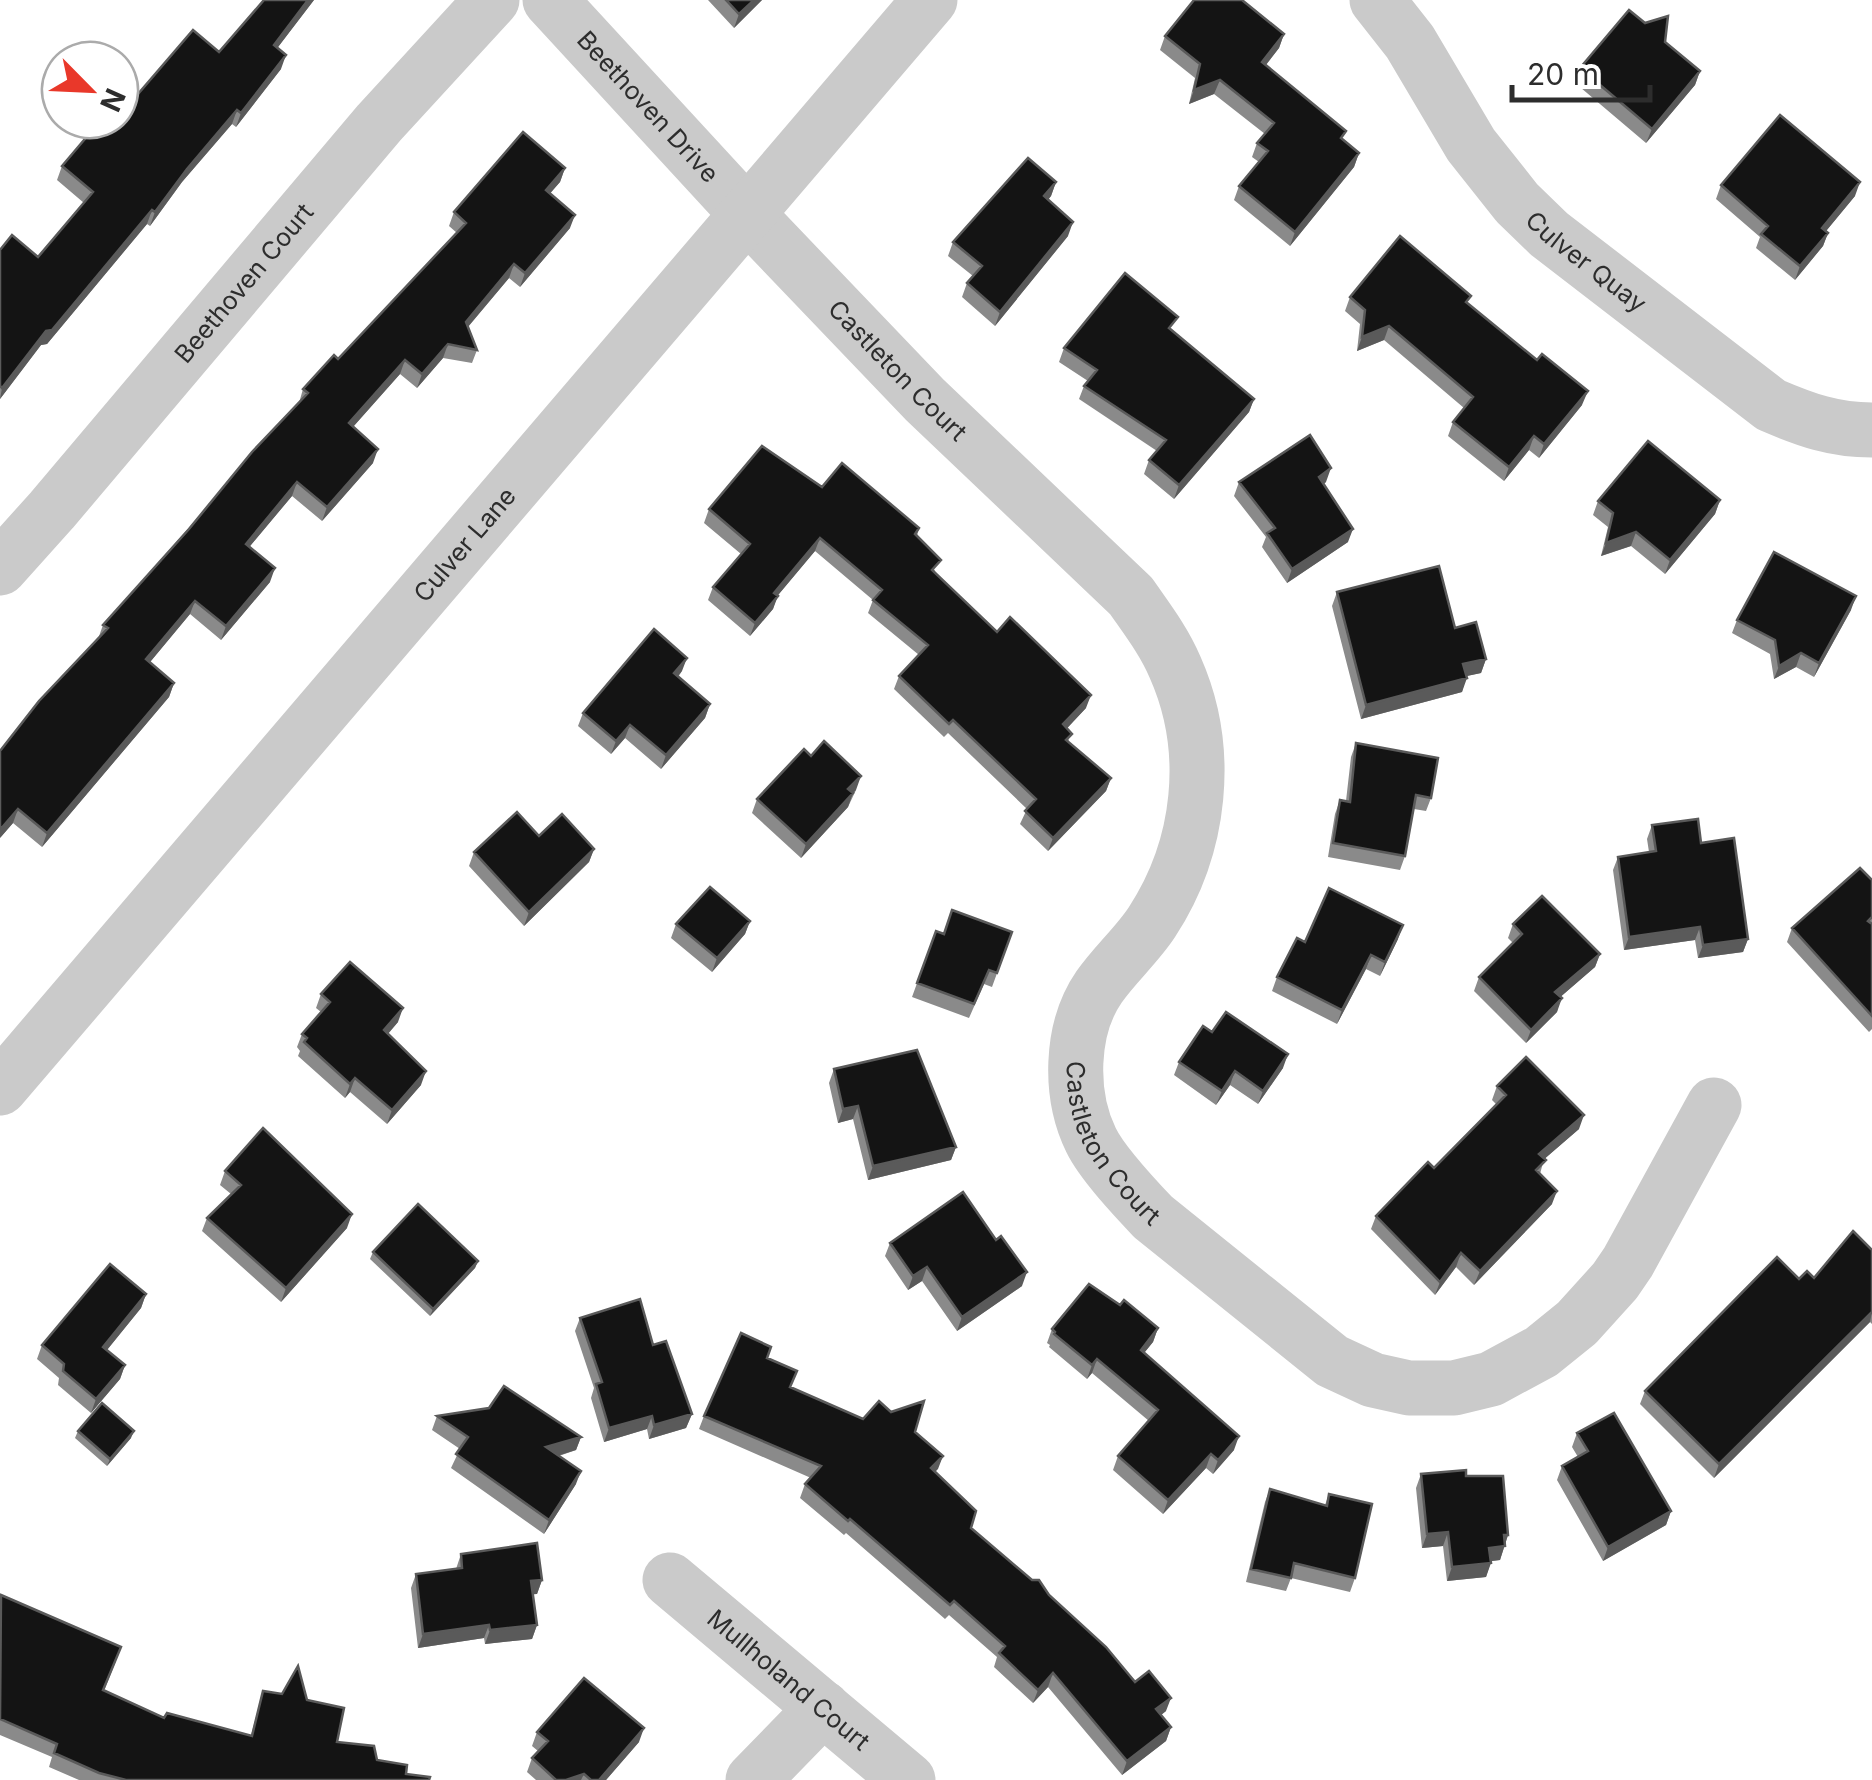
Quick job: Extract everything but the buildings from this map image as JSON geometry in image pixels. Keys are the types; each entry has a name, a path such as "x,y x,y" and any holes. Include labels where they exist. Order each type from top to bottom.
{"street":[{"name":"Beethoven Court","path":"0,568 379,123 492,0"},
{"name":"Beethoven Drive","path":"550,0 747,214"},
{"name":"Culver Lane","path":"0,1088 930,0"},
{"name":"Culver Quay","path":"1377,0 1410,42 1471,145 1518,203 1550,234 1771,405 1812,423 1872,430"},
{"name":"Castleton Court","path":"747,214 925,400 1131,596 1176,669 1192,721 1198,774 1193,828 1181,868 1152,923 1098,989 1081,1028 1075,1069 1080,1110 1092,1142 1131,1194 1154,1217 1332,1361 1373,1380 1408,1388 1454,1388 1491,1379 1542,1352 1577,1323 1616,1281 1714,1105"},
{"name":"Mullholand Court","path":"670,1580 908,1780"},
{"path":"752,1780 823,1708"}]}
